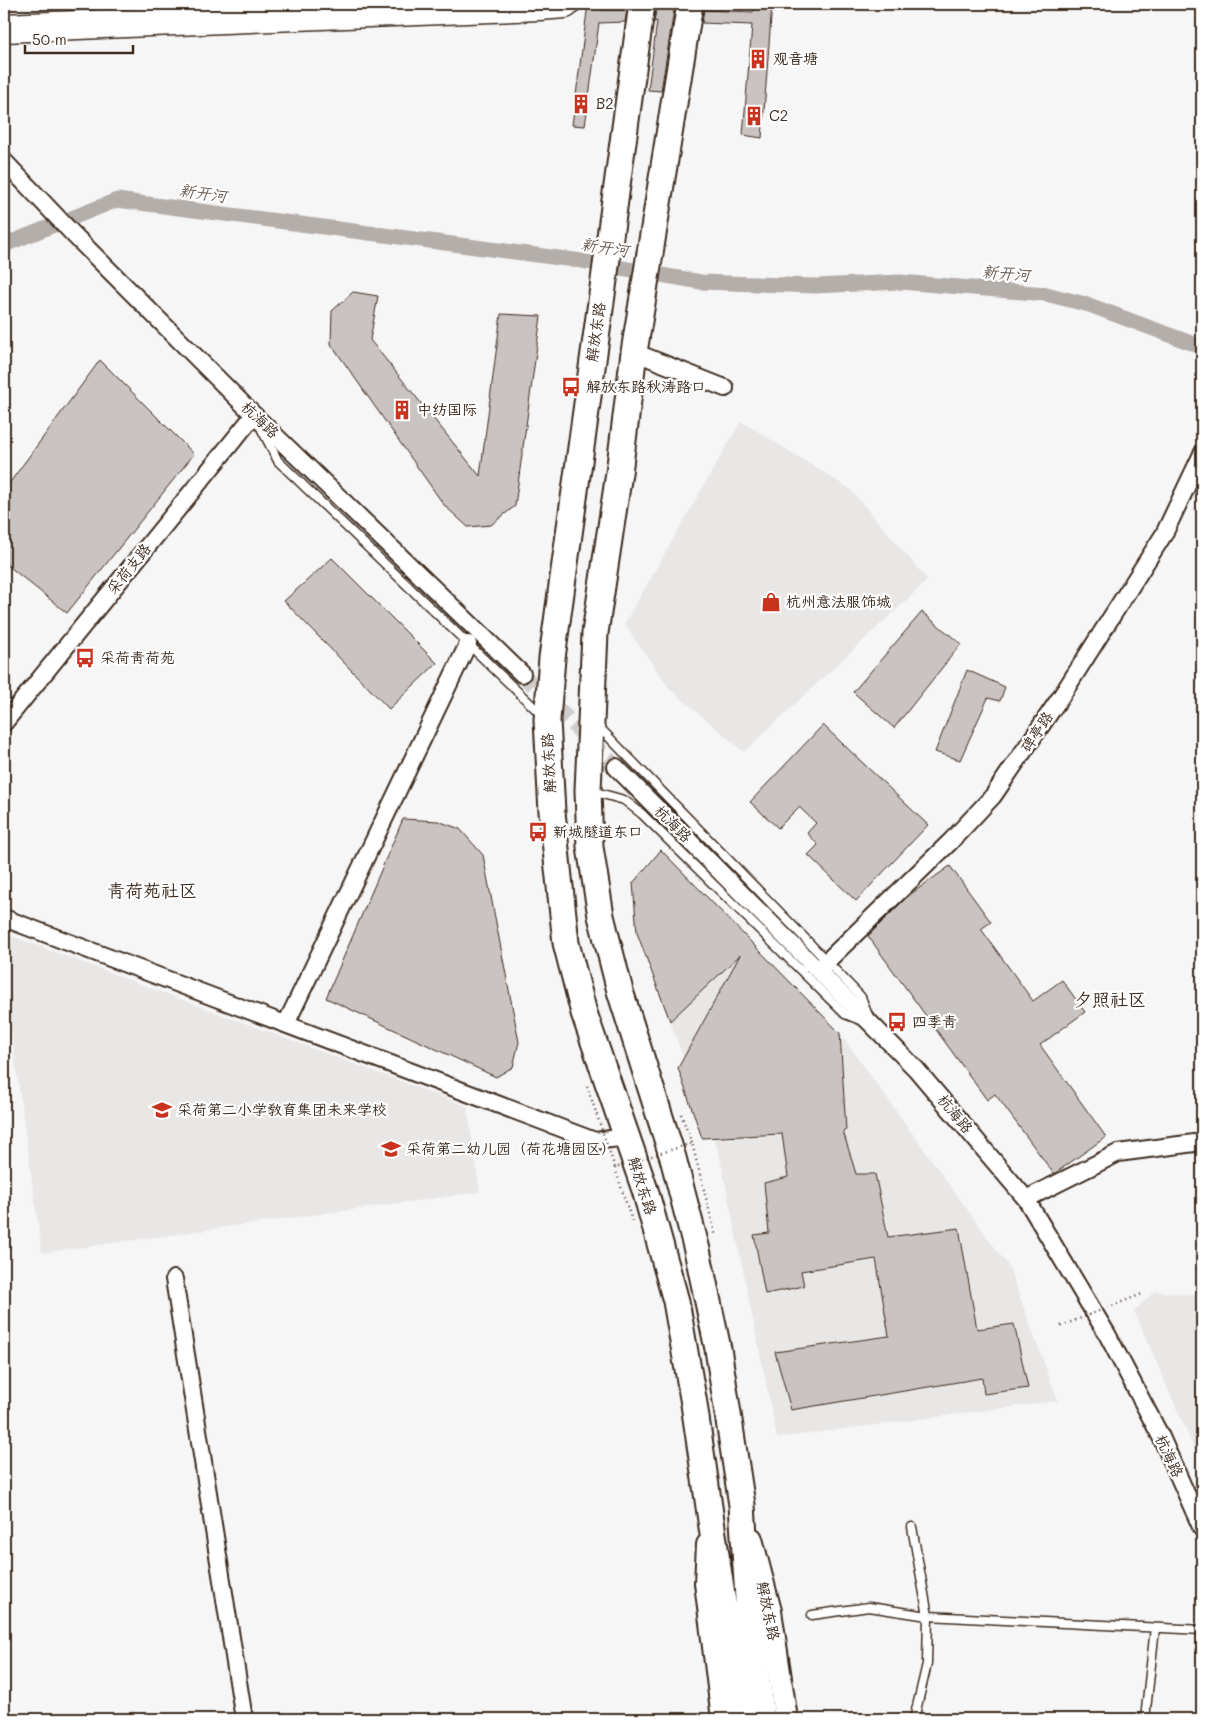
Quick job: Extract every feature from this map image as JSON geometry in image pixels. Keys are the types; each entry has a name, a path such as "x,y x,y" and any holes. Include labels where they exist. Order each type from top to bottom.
{"highway":[{"path":"4,28 565,4"}],"main road":[{"path":"4,15 256,4"},
{"name":"解放东路","path":"642,4 552,658 547,720 552,812 566,943 584,1013 645,1190 676,1301 710,1509 740,1719"},
{"name":"解放东路","path":"690,4 634,352 619,473 595,633 588,790 590,847 601,916 620,991 673,1158 697,1250 718,1349 742,1505 750,1629 762,1719"},
{"name":"解放东路","path":"742,1505 770,1611 786,1719"},
{"name":"解放东路","path":"710,1509 706,1583 723,1719"}],"street":[{"name":"杭海路","path":"4,161 74,236 254,415 522,674"},
{"path":"634,352 725,388"},
{"name":"采荷支路","path":"4,723 254,415"},
{"name":"碑亭路","path":"823,966 944,848 994,796 1062,695 1164,534 1202,454"},
{"path":"286,1024 468,644"},
{"name":"杭海路","path":"616,767 823,966 872,1024 916,1069 1026,1199 1107,1334 1162,1437 1202,1529"},
{"path":"4,918 595,1141 626,1137"},
{"path":"1026,1199 1118,1153 1202,1142"},
{"path":"174,1279 244,1719"}],"lane":[{"path":"254,415 278,461 547,720"},
{"path":"590,719 823,966"},
{"path":"588,790 624,800 642,814 845,1014 872,1024"},
{"path":"912,1527 928,1616 927,1664 914,1719"},
{"path":"812,1615 869,1607 928,1616 1202,1630"},
{"path":"1145,1719 1155,1628"}],"path":[{"path":"587,1086 632,1221"},
{"path":"680,1110 692,1143 716,1237"},
{"path":"615,1168 692,1143"},
{"path":"1062,1326 1142,1294"}],"shaded area":[{"name":"杭州意法服饰城","path":"741,421 850,489 928,580 744,752 670,689 624,624"},
{"path":"661,850 840,1033 1009,1267 1058,1401 777,1438 719,1153 637,933 633,883"},
{"name":"采荷第二小学教育集团未来学校","path":"4,933 467,1106 480,1192 42,1253 4,981"},
{"path":"1155,1291 1202,1295 1202,1467 1134,1311"}],"building":[{"path":"588,4 602,4 601,10 627,10 625,22 599,23 585,126 572,125"},
{"path":"659,4 675,4 661,91 648,90 657,21 654,22"},
{"name":"观音塘","path":"754,4 772,4 762,138 743,135 752,25 702,23 704,10 753,12"},
{"name":"中纺国际","path":"353,292 378,296 370,340 480,476 501,314 541,316 515,506 491,525 468,527 444,505 331,344 332,311"},
{"path":"100,360 194,454 67,613 6,564 5,489"},
{"path":"332,558 437,663 389,709 284,601"},
{"path":"922,612 961,644 894,728 853,692"},
{"path":"967,670 1005,687 1000,701 988,698 960,760 935,752"},
{"path":"823,725 928,825 856,901 808,855 818,845 807,833 816,823 799,807 778,828 750,802"},
{"path":"403,819 438,821 460,829 483,855 519,1042 513,1067 496,1077 326,998"},
{"path":"661,850 840,1033 846,1130 843,1131 856,1174 875,1174 888,1237 959,1228 977,1329 1014,1324 1028,1388 984,1394 982,1378 791,1410 775,1352 889,1336 876,1259 801,1271 804,1286 765,1294 754,1235 769,1233 764,1183 788,1177 782,1134 702,1138 678,1068 740,955 670,1021 637,933 633,883"},
{"path":"950,866 991,922 981,929 1033,1001 1062,980 1085,1012 1040,1045 1106,1137 1054,1174 995,1094 987,1100 868,936 908,896"}],"waterway":[{"name":"新开河","path":"4,245 117,200 582,261 701,282 815,286 900,282 1046,294 1089,305 1202,347"}],"tunnel":[{"path":"522,674 616,767"}],"place":[{"name":"观音塘","path":"758,59"},
{"name":"B2","path":"581,104"},
{"name":"C2","path":"754,116"},
{"name":"解放东路秋涛路口","path":"571,387"},
{"name":"中纺国际","path":"402,410"},
{"name":"杭州意法服饰城","path":"771,602"},
{"name":"采荷青荷苑","path":"85,658"},
{"name":"新城隧道东口","path":"538,832"},
{"name":"四季青","path":"897,1022"},
{"name":"采荷第二小学教育集团未来学校","path":"162,1110"},
{"name":"采荷第二幼儿园（荷花塘园区）","path":"391,1149"}],"district":[{"name":"青荷苑社区","path":"152,891"},
{"name":"夕照社区","path":"1110,1000"}]}
